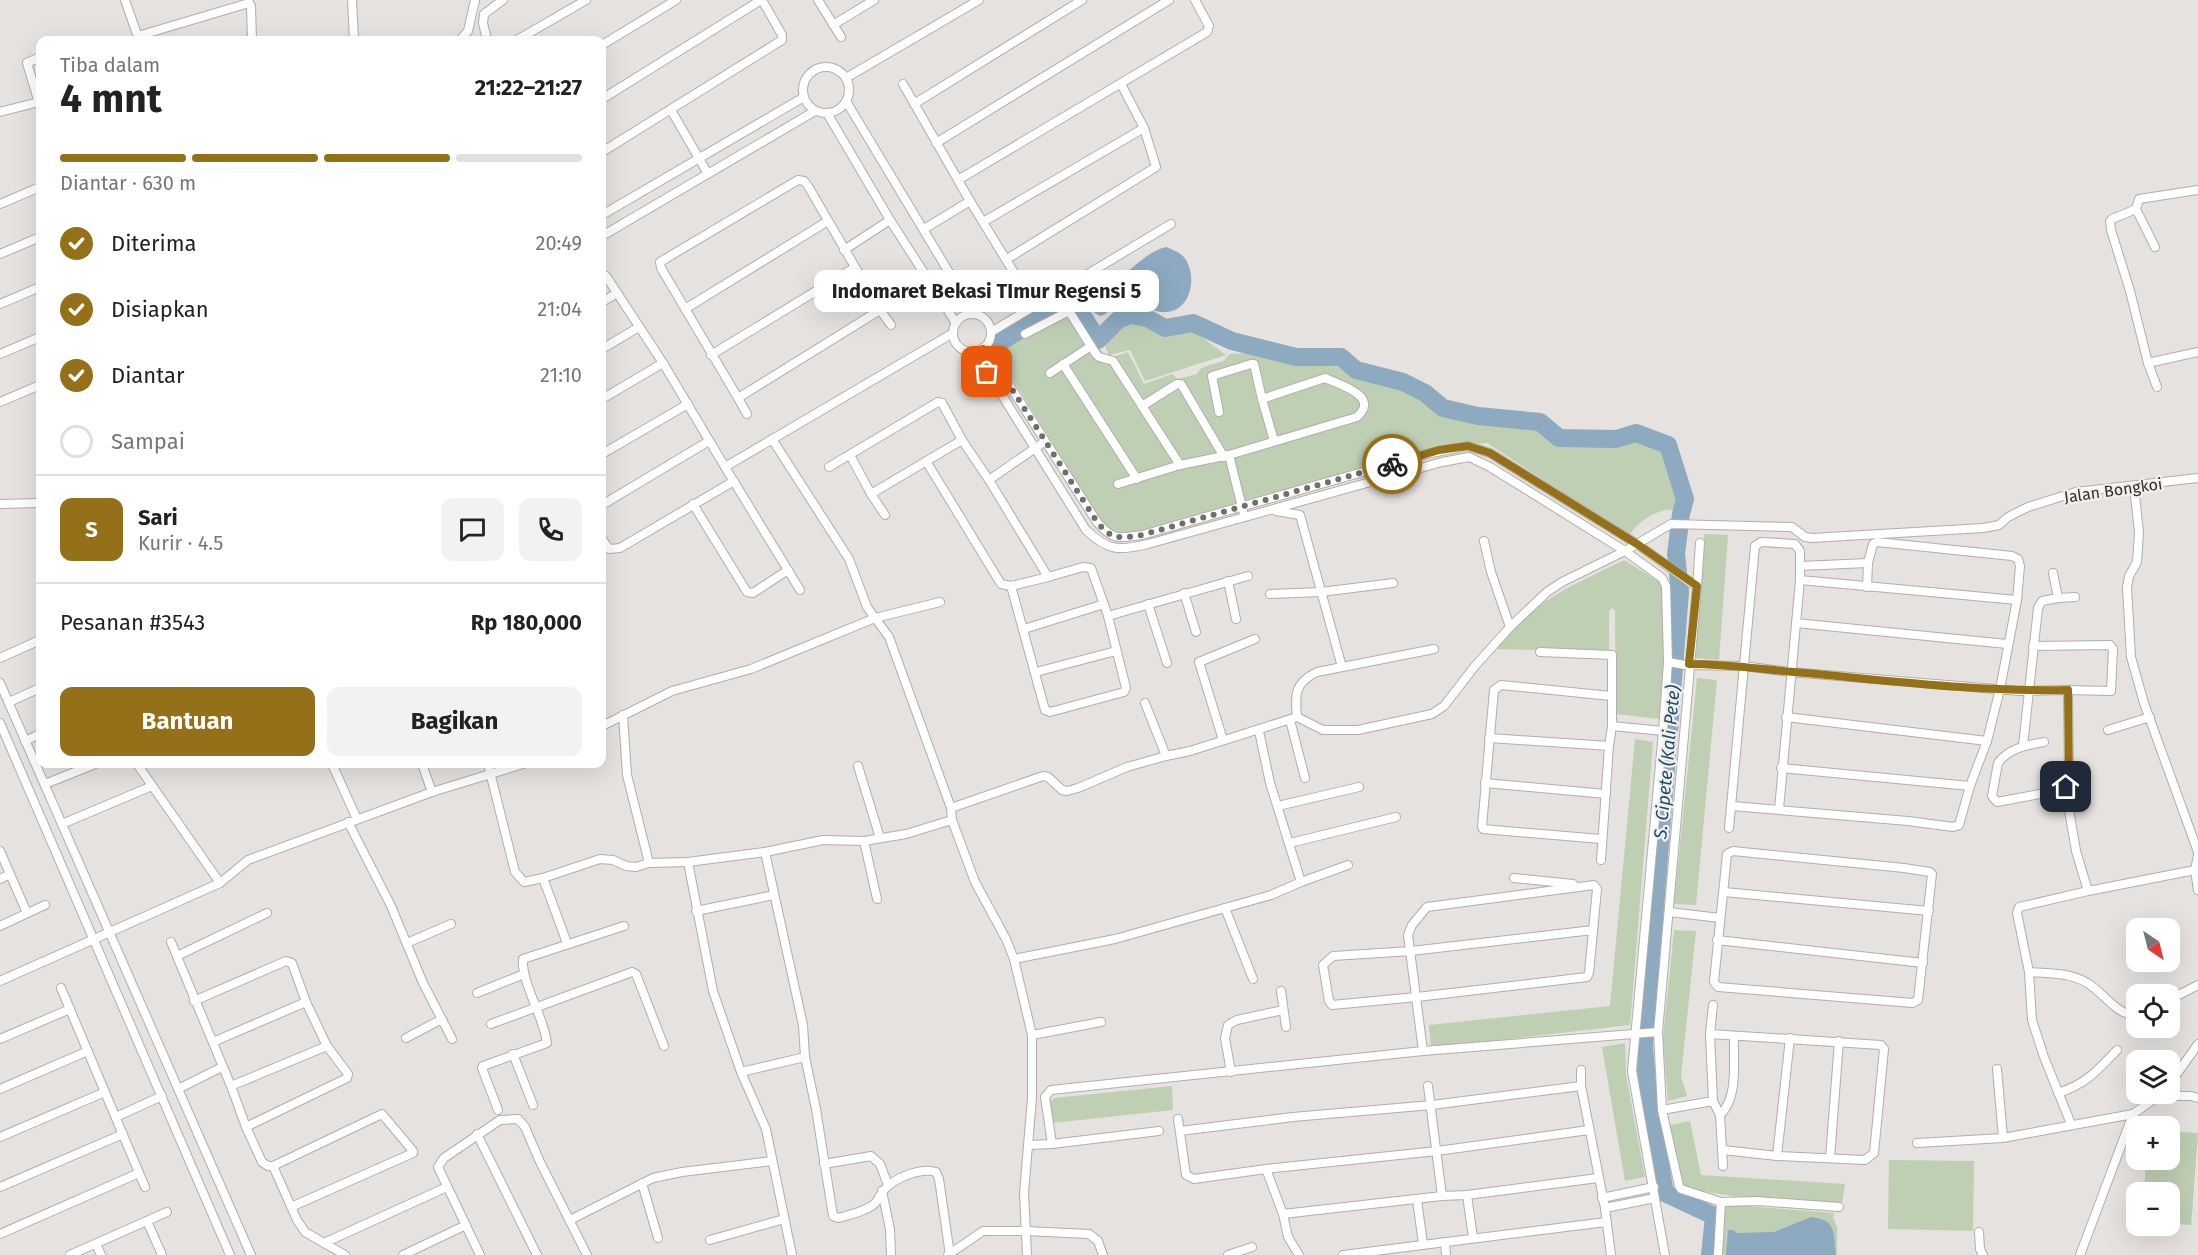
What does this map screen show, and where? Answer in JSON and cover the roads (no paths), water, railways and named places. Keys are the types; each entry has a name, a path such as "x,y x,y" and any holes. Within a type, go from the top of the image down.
{"street":[{"path":"125,0 137,36"},
{"path":"352,0 354,36"},
{"path":"464,36 468,31 475,0"},
{"path":"486,36 484,14 503,0"},
{"path":"524,36 586,0"},
{"path":"606,43 676,0"},
{"path":"606,97 762,0 783,35 782,40 606,150"},
{"path":"818,0 841,37"},
{"path":"833,25 874,0"},
{"path":"846,78 979,0"},
{"path":"914,104 1082,0"},
{"path":"936,143 1169,0"},
{"path":"958,180 1207,32 1209,26 1195,0"},
{"path":"144,36 249,3 252,36"},
{"path":"36,59 27,63 36,91"},
{"path":"832,68 846,78 849,90 846,101 838,110 827,113 815,111 804,97 806,80 814,71 832,68"},
{"path":"903,84 1016,276"},
{"path":"1006,259 1155,170 1157,165 1144,128 1121,84"},
{"path":"606,233 804,97"},
{"path":"846,101 974,314 988,322 992,332"},
{"path":"0,112 36,105"},
{"path":"671,110 704,167"},
{"path":"606,213 815,111"},
{"path":"827,113 890,220 956,323"},
{"path":"983,222 1144,128"},
{"path":"747,414 661,268 660,262 663,258 798,180 804,181 854,268 891,325"},
{"path":"0,204 36,189"},
{"path":"2155,247 2136,209 2139,199 2198,190"},
{"path":"924,229 970,201"},
{"path":"2136,209 2112,219 2110,230 2157,387"},
{"path":"685,309 828,220"},
{"path":"844,250 890,220"},
{"path":"974,314 964,315 956,323 953,333 960,348 964,351 975,352 985,347 992,332 1171,224"},
{"path":"0,254 36,239"},
{"path":"711,355 854,268"},
{"path":"606,276 663,363 800,590"},
{"path":"0,304 36,289"},
{"path":"606,299 616,293"},
{"path":"738,398 880,310"},
{"path":"1025,334 1069,310 1099,357 1113,361 1180,465"},
{"path":"606,348 639,327"},
{"path":"725,467 953,333"},
{"path":"0,354 36,339"},
{"path":"1050,373 1091,346"},
{"path":"985,347 1097,522 1107,534 1113,537 1142,535 1439,450 1468,446 1490,453 1637,544 1697,586"},
{"path":"975,352 1086,530 1105,546 1130,549 1442,462 1469,457 1490,466 1625,551 1664,582 1670,663 1632,1071 1665,1255"},
{"path":"2148,363 2198,352"},
{"path":"606,397 663,363"},
{"path":"1063,364 1137,479"},
{"path":"1219,412 1211,377 1254,364 1274,441"},
{"path":"1118,484 1180,465 1227,456 1357,417 1363,410 1364,403 1357,392 1324,378 1262,399"},
{"path":"1142,406 1171,386 1181,384 1227,456 1244,518"},
{"path":"0,402 36,387"},
{"path":"829,467 938,402 942,403 962,440 1048,577"},
{"path":"606,452 688,404"},
{"path":"772,439 849,558 867,607 889,637 951,808 952,820 975,882 1006,939 1014,959 1032,1035 1029,1145 1024,1193 1027,1255"},
{"path":"871,494 962,440"},
{"path":"606,503 709,441"},
{"path":"989,480 1044,442"},
{"path":"1439,450 1442,462"},
{"path":"850,455 871,494 885,514"},
{"path":"926,461 1001,584 1011,586 1088,566 1093,572 1108,616 1126,688 1124,692 1050,712 1044,707 1011,586"},
{"name":"Jalan Bongkoi","path":"1637,544 1671,524 1685,523 1792,527 1805,537 1823,538 1983,528 1999,525 2008,517 2028,507 2076,492 2198,478"},
{"path":"606,545 609,549 620,548 734,482"},
{"path":"2134,487 2139,532 2137,562 2129,576 2127,588 2131,657 2198,853 2195,870 2198,890"},
{"path":"0,504 36,503"},
{"path":"693,504 747,592 753,593 788,570"},
{"path":"1269,511 1300,515 1342,667"},
{"path":"1484,541 1491,572 1510,627"},
{"path":"1729,828 1755,546 1761,542 1795,544 1800,551 1800,580 1779,809"},
{"path":"1732,806 1953,827 1959,825 2003,689 2007,644 2017,600 2020,566 2018,559 2012,556 1877,542 1873,544 1868,563 1867,586"},
{"path":"1700,543 1687,665 1669,912 1656,1032 1662,1110 1679,1186 1694,1194 1720,1202 1757,1201 1839,1207"},
{"path":"951,808 1043,776 1048,777 1062,790 1078,788 1127,767 1190,751 1293,719 1323,730 1358,730 1432,714 1444,706 1475,666 1510,627 1547,592 1637,544"},
{"path":"1800,566 1868,563"},
{"path":"2053,573 2058,598"},
{"path":"1108,616 1248,576"},
{"path":"1800,580 2017,600"},
{"path":"1228,581 1236,619"},
{"path":"1270,594 1321,592 1393,583"},
{"path":"1184,593 1196,632"},
{"path":"2023,746 2025,691 2039,604 2042,601 2075,597"},
{"path":"606,724 672,691 751,669 875,618 940,602"},
{"path":"1023,630 1104,604"},
{"path":"1149,604 1167,663"},
{"path":"1796,623 2007,644"},
{"path":"1223,740 1198,662 1255,639"},
{"path":"0,658 36,642"},
{"path":"1670,663 1743,666 1790,672 2025,691 2111,691 2112,647 2110,645 2033,646"},
{"path":"1305,778 1293,719 1301,683 1317,672 1434,649"},
{"path":"1036,672 1116,651"},
{"path":"1540,652 1612,655 1612,726 1601,860"},
{"path":"0,683 36,765"},
{"path":"1602,839 1483,829 1485,783 1494,690 1501,685 1611,696"},
{"path":"9,702 36,690"},
{"path":"2044,742 2023,746 2006,754 1998,763 1992,796 1997,802 2061,790 2066,787 2069,782 2068,690"},
{"path":"1145,703 1166,756"},
{"path":"623,714 627,775 649,863"},
{"path":"1786,717 1987,741"},
{"path":"2108,730 2150,717"},
{"path":"0,723 4,741 94,940 230,1255"},
{"path":"1612,726 1663,731"},
{"path":"1259,731 1270,783 1301,882"},
{"path":"25,741 36,736"},
{"path":"1489,738 1609,746"},
{"path":"858,766 880,838"},
{"path":"38,768 251,1255"},
{"path":"45,784 86,768"},
{"path":"140,768 220,883"},
{"path":"334,768 357,819"},
{"path":"423,768 432,792"},
{"path":"489,768 514,872 524,882 600,859 613,860 626,866 636,867 649,863 687,862 765,852 823,840 864,841 906,834 952,820"},
{"path":"0,981 220,883 248,860 432,792 510,768"},
{"path":"1781,768 1970,786"},
{"path":"1485,783 1606,794"},
{"path":"62,824 153,786"},
{"path":"1278,806 1359,787"},
{"path":"2069,810 2076,851 2088,891"},
{"path":"1290,843 1396,817"},
{"path":"348,822 391,906 423,983 452,1039"},
{"path":"864,841 877,900"},
{"path":"0,851 27,913"},
{"path":"1733,851 1928,870 1932,874 1918,1000 1913,1003 1718,987 1714,982 1724,892 1727,854 1733,851"},
{"path":"765,852 802,1024 805,1057 835,1218 870,1207 876,1203 885,1188 916,1173 929,1170 936,1172 945,1211 949,1255"},
{"path":"687,862 713,991 741,1072 766,1129 792,1255"},
{"path":"1014,959 1115,939 1271,895 1348,865"},
{"path":"2071,1124 2032,1020 2029,972 2017,913 2019,907 2195,870"},
{"path":"0,879 10,874"},
{"path":"543,878 567,943"},
{"path":"1514,878 1594,885 1597,889 1589,973 1587,977 1332,1005 1329,1001 1323,965 1333,956 1411,951 1593,930"},
{"path":"1423,1051 1408,935 1412,925 1427,907 1587,885"},
{"path":"1724,892 1929,911"},
{"path":"696,911 774,895"},
{"path":"0,926 45,905"},
{"path":"1225,908 1253,979"},
{"path":"1669,912 1720,918"},
{"path":"177,956 267,913"},
{"path":"407,943 451,924"},
{"path":"498,1110 482,1068 513,1054 547,1043 537,1007 524,974 524,959 624,926"},
{"path":"1717,940 1923,963"},
{"path":"171,942 262,1162 273,1166 382,1114 413,1151 412,1154 291,1207"},
{"path":"194,1001 286,960 292,963 306,1002 327,1046 348,1074 347,1078 246,1127"},
{"path":"2029,972 2072,975 2092,985 2126,1013"},
{"path":"491,1024 634,973 664,1046"},
{"path":"477,993 524,974"},
{"path":"2180,994 2198,985"},
{"path":"61,988 145,1187"},
{"path":"1281,991 1286,1028"},
{"path":"213,1042 306,1002"},
{"path":"1713,1005 1710,1034 1713,1101 1720,1115 1723,1166"},
{"path":"0,1039 70,1009"},
{"path":"1231,1072 1225,1038 1228,1025 1237,1020 1283,1010"},
{"path":"406,1038 442,1019"},
{"path":"1032,1035 1101,1022"},
{"path":"1052,1144 1045,1097 1051,1090 1423,1051 1656,1032"},
{"path":"1710,1034 1839,1041 1881,1045 1884,1049 1874,1153 1864,1160 1777,1156 1723,1150"},
{"path":"1720,1115 1727,1108 1732,1093 1734,1037"},
{"path":"1777,1156 1790,1038"},
{"path":"1830,1158 1839,1041"},
{"path":"2180,1069 2198,1044"},
{"path":"231,1086 327,1046"},
{"path":"2058,1093 2088,1080 2116,1050"},
{"path":"0,1089 88,1051"},
{"path":"513,1054 533,1105"},
{"path":"741,1072 805,1057"},
{"path":"178,1089 222,1067"},
{"path":"1997,1069 2003,1138"},
{"path":"1581,1070 1581,1086 1605,1208 1611,1255"},
{"path":"1428,1086 1442,1196"},
{"path":"1180,1131 1293,1117 1432,1105 1581,1086"},
{"path":"0,1137 105,1092"},
{"path":"116,1117 162,1096"},
{"path":"2180,1096 2198,1098"},
{"path":"1662,1110 1713,1101"},
{"path":"1917,1143 2003,1138 2133,1114 2147,1104"},
{"path":"2080,1255 2133,1114"},
{"path":"480,1255 438,1167 477,1134 500,1120 518,1119 587,1255"},
{"path":"1178,1119 1186,1175 1194,1179 1437,1151 1589,1130"},
{"path":"1029,1145 1159,1131"},
{"path":"0,1187 123,1134"},
{"path":"477,1134 537,1255"},
{"path":"824,1164 871,1156 880,1164 890,1229 891,1255"},
{"path":"570,1220 653,1178 682,1172 772,1161"},
{"path":"273,1166 305,1232 345,1255"},
{"path":"1266,1169 1283,1214 1288,1237 1299,1255"},
{"path":"0,1234 139,1173"},
{"path":"1283,1214 1467,1195 1598,1178"},
{"path":"642,1183 658,1238"},
{"path":"324,1243 447,1187"},
{"path":"1602,1198 1654,1187"},
{"path":"1467,1195 1473,1238"},
{"path":"1605,1208 1655,1198"},
{"path":"1417,1200 1423,1244"},
{"path":"1718,1255 1720,1202"},
{"path":"70,1255 167,1212"},
{"path":"710,1240 784,1219"},
{"path":"147,1221 162,1255"},
{"path":"1343,1255 1606,1222"},
{"path":"403,1255 466,1225"},
{"path":"949,1255 982,1231 1089,1234 1098,1241 1103,1255"},
{"path":"1979,1232 1980,1249 1983,1255"},
{"path":"1445,1242 1446,1255"},
{"path":"96,1244 101,1255"},
{"path":"1228,1255 1252,1247"}],"water":[{"path":"1166,247 1184,258 1191,274 1188,296 1179,308 1160,312 1123,300 1111,306 1107,313 1101,316 1092,310 1088,297 1093,289 1118,278 1147,256"},
{"path":"1811,1217 1826,1221 1830,1225 1834,1235 1836,1255 1726,1255 1728,1230 1734,1230 1736,1233 1774,1232"}],"waterway":[{"name":"S. Cipete (Kali Pete)","path":"1000,342 1072,299 1098,340 1118,320 1130,315 1147,318 1165,328 1193,323 1232,341 1296,357 1341,357 1356,370 1403,382 1425,393 1443,408 1478,416 1540,422 1559,438 1616,439 1636,433 1668,445 1685,499 1676,554 1680,592 1644,1046 1648,1093 1665,1193 1714,1216 1710,1255"}],"place":[{"name":"Indomaret Bekasi TImur Regensi 5","path":"987,372"}]}
